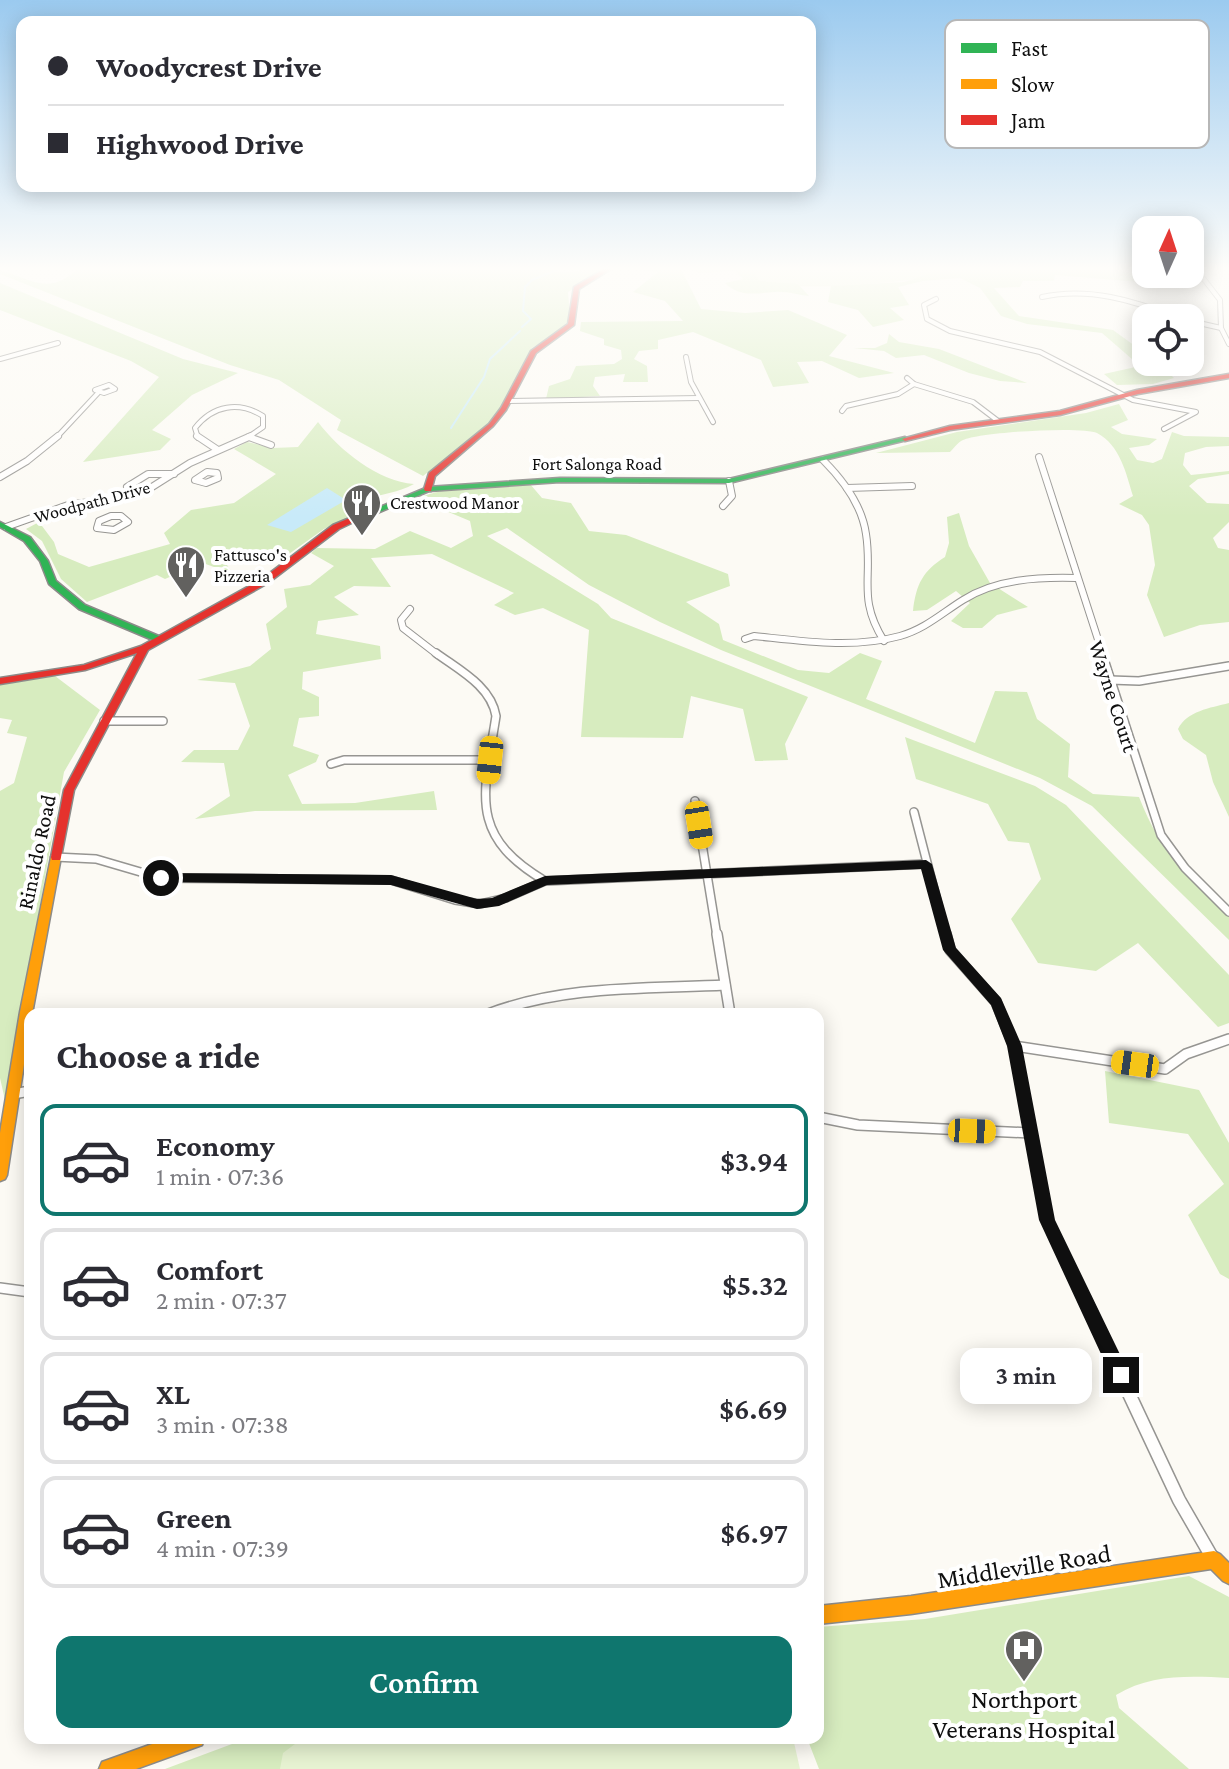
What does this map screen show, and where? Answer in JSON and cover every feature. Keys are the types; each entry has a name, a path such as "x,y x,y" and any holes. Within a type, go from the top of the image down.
{"street":[{"path":"0,359 27,352"},
{"path":"428,489 432,475 491,425 509,401 534,352"},
{"path":"1033,352 1054,357 1124,396 1146,404 1196,412"},
{"path":"686,357 686,365 699,398 713,422"},
{"name":"Fort Salonga Road","path":"0,681 85,667 144,648 265,581 336,527 428,489 560,480 729,481 950,428 1060,413 1124,396 1229,376"},
{"path":"907,378 914,384 973,402 998,421"},
{"path":"842,411 846,406 898,394 914,384"},
{"path":"0,477 51,443 98,393"},
{"path":"509,401 699,398"},
{"path":"218,450 195,435 197,424 211,411 236,407 260,414 264,419 263,427 249,437"},
{"path":"1164,429 1206,408"},
{"path":"249,437 271,445"},
{"name":"Woodpath Drive","path":"3,526 68,505 106,500 152,487 190,463 249,437"},
{"name":"Wayne Court","path":"1039,457 1161,835 1185,868 1229,912"},
{"path":"823,460 847,488 866,536 867,614 884,641"},
{"path":"190,463 211,472"},
{"path":"131,494 127,487 135,479 155,473 174,474"},
{"path":"723,506 732,496 729,481"},
{"path":"847,488 912,486"},
{"path":"106,500 111,516"},
{"path":"111,516 125,517 128,522 114,530 97,528 99,521 111,516"},
{"path":"3,526 27,539 44,561 52,582 82,607 158,639"},
{"path":"745,639 754,636 851,643 884,641 939,621 964,599 977,593 1030,580 1076,578"},
{"path":"410,609 401,620 403,628 474,682 494,704 496,716 485,804 487,820 495,842 522,870 545,881"},
{"name":"Rinaldo Road","path":"28,1008 55,857 74,776 144,648"},
{"path":"1110,680 1139,681 1229,666"},
{"path":"104,721 163,721"},
{"path":"331,764 344,760 490,760"},
{"path":"695,801 729,1008"},
{"path":"914,812 950,950 996,1002 1014,1046 1047,1220 1179,1500 1214,1560 1229,1575"},
{"path":"55,857 96,859 161,878 391,880 477,904 494,902 545,881 926,864"},
{"path":"501,1008 552,994 725,985"},
{"name":"Rinaldo Road","path":"0,1175 24,1032"},
{"path":"1014,1046 1165,1069 1186,1054 1229,1039"},
{"path":"13,1094 24,1092"},
{"path":"824,1118 858,1125 1030,1133"},
{"path":"0,1288 24,1291"},
{"name":"Middleville Road","path":"824,1614 911,1605 1214,1560"},
{"path":"109,1769 178,1744"}],"green space":[{"path":"107,352 165,352 238,373 192,395 152,430 171,439 160,450 83,462 159,377"},
{"path":"196,352 530,352 490,424 423,476 337,430 341,420 279,380"},
{"path":"621,352 639,352 634,359 647,366 648,382 623,382 625,374 595,377 593,386 600,396 546,399 549,386 570,379 576,366 614,364 622,359"},
{"path":"740,352 833,352 829,356 894,373 859,378 822,361 797,362 809,383 773,387 761,360"},
{"path":"885,352 946,352 1027,383 1000,381 969,373 924,355 896,358"},
{"path":"1132,368 1132,376 1174,378 1153,384 1117,385 1104,374"},
{"path":"1119,404 1128,420 1111,427 1122,434 1157,439 1149,445 1129,448 1137,460 1153,463 1162,459 1172,432 1184,436 1229,437 1229,446 1206,447 1185,453 1183,465 1191,475 1229,471 1229,474 1198,479 1189,486 1207,503 1229,504 1229,522 1213,538 1218,548 1229,550 1229,622 1200,625 1164,637 1147,595 1155,565 1149,525 1142,515 1119,504 1133,496 1128,478 1117,452 1097,433 1073,430 1009,432 963,440 950,452 876,453 957,432 1086,413"},
{"path":"318,422 337,444 361,463 387,477 414,484 366,500 372,506 324,529 279,561 240,549 223,559 233,574 203,563 165,579 157,575 87,602 61,579 42,541 26,529 39,522 54,542 58,554 89,567 170,544 164,533 191,510 234,503 276,474 234,449 247,442 273,448 298,447"},
{"path":"530,484 542,498 571,503 589,531 626,535 728,574 730,586 686,602 719,624 723,640 798,670 829,673 860,653 882,661 866,699 975,743 995,691 1027,692 1037,719 1070,744 1068,777 1093,794 1139,797 1166,850 1229,917 1229,940 1092,806 1040,778 721,650 660,622 589,585 507,528 487,536 598,604 611,618 808,697 785,744 788,760 755,761 743,709 691,696 683,738 581,737 589,630 543,608 515,615 494,605 514,593 432,554 371,558 391,587 354,586 334,597 359,615 318,621 316,634 380,646 381,659 303,672 302,689 319,697 319,716 299,718 293,746 319,755 316,762 288,775 302,804 355,803 434,791 437,810 255,811 195,819 230,796 224,763 181,762 194,750 238,750 250,726 235,683 197,680 250,666 271,649 266,624 287,607 284,589 310,585 334,566 311,553 317,548 375,549 410,531 451,548 473,536 470,521 415,498 452,488"},
{"path":"959,513 969,546 990,583 1028,607 997,615 982,628 963,628 951,621 970,603 956,591 927,610 913,611 922,579 945,557 949,543 947,517"},
{"path":"55,676 100,710 64,772 5,1100 0,1078 0,791 14,783 27,737 7,733 12,720 0,718 0,685"},
{"path":"1229,703 1229,817 1213,782 1206,755 1183,739 1178,729 1193,714"},
{"path":"905,737 1035,786 1066,805 1229,975 1229,1023 1218,1027 1138,943 1096,971 1038,963 1011,919 1041,879 1029,843 1008,841 988,804 916,779"},
{"path":"1105,1071 1199,1090 1229,1143 1229,1279 1220,1274 1188,1215 1224,1184 1188,1134 1109,1123"},
{"name":"Northport Veterans Hospital","path":"1189,1576 1229,1597 1229,1678 1156,1680 1116,1695 1119,1708 1189,1769 819,1769 809,1744 824,1744 824,1627 925,1619"},
{"path":"232,1744 295,1744 283,1753 280,1769 165,1769"},
{"path":"262,1744 794,1744 800,1769 193,1769"}],"water":[{"path":"327,488 346,500 291,532 267,525"}],"waterway":[{"path":"451,428 484,377 490,359 498,352"}],"traffic: fast":[{"path":"360,517 428,489 560,480 729,481 905,439"},
{"path":"0,524 27,539 44,561 52,582 82,607 158,639"}],"traffic: slow":[{"path":"27,1008 56,857"},
{"path":"0,1175 24,1025"},
{"path":"824,1614 911,1605 1214,1560 1229,1575"},
{"path":"109,1769 178,1744"}],"traffic: jam":[{"path":"428,489 432,475 491,425 504,409 534,352"},
{"path":"905,439 950,428 1060,413 1137,392 1229,376"},
{"path":"0,681 85,667 144,648 265,581 336,527 360,517"},
{"path":"56,857 69,790 144,648"}],"place":[{"name":"Crestwood Manor","path":"362,537"},
{"name":"Fattusco's Pizzeria","path":"186,599"},
{"name":"Northport Veterans Hospital","path":"1024,1683"}],"route":[{"path":"161,878 391,880 410,883 456,901 477,904 509,897 545,881 926,864 950,950 983,985 1006,1021 1014,1046 1047,1220 1121,1375"}]}
